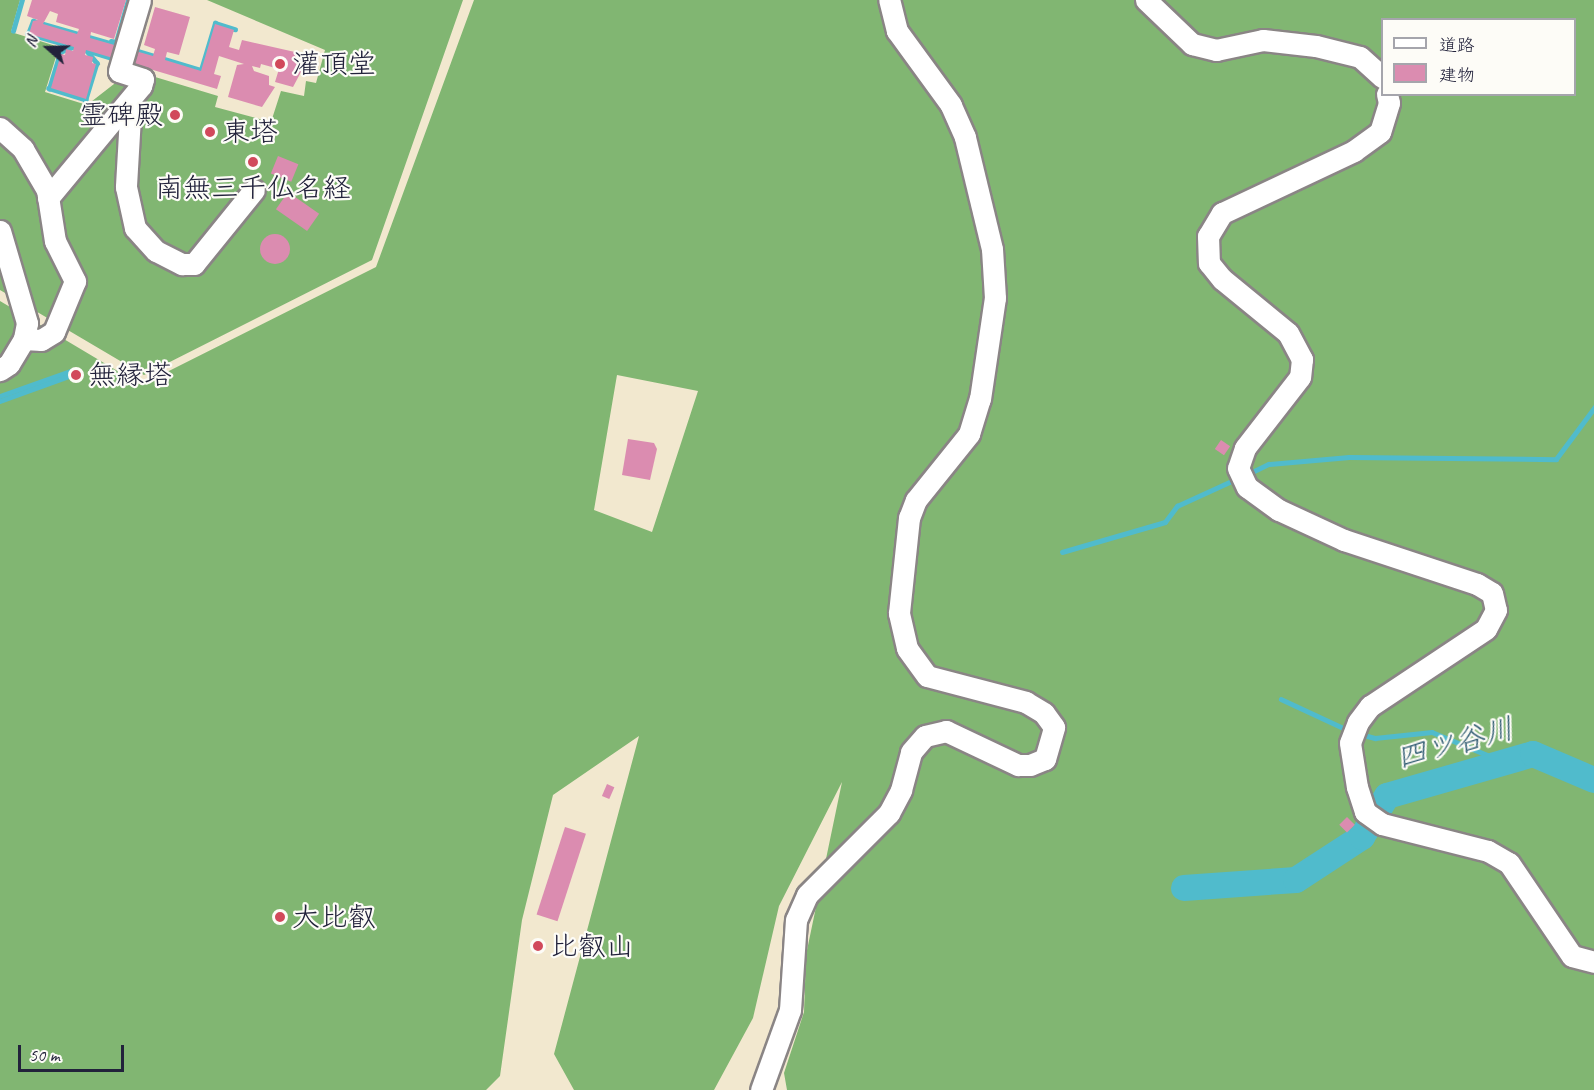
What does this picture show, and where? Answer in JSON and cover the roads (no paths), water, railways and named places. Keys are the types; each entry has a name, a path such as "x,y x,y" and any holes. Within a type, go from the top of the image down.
{"street":[{"path":"48,198 131,99 143,79 119,70 140,0"},
{"path":"761,1090 790,1010 796,920 807,895 889,813 901,790 911,752 926,736 946,731 1018,765 1030,765 1045,759 1054,726 1044,713 1026,702 927,676 908,648 899,613 909,518 916,500 969,434 980,399 995,298 992,249 965,137 951,105 897,31 889,0"},
{"path":"1146,0 1192,44 1216,50 1263,40 1317,46 1360,57 1381,75"},
{"path":"1387,96 1389,103 1380,132 1354,151 1222,213 1208,236 1209,263 1222,279 1288,333 1302,358 1300,377 1245,448 1242,476 1279,510 1344,540 1478,584 1492,593 1496,610 1486,629 1370,706 1354,732 1357,787 1374,818 1488,850 1509,863 1572,956 1594,962"},
{"path":"131,99 126,186 135,228 156,251 182,264 194,264 254,190"},
{"path":"0,128 23,149 48,198 55,241 75,281 54,332 41,340 24,339"},
{"path":"0,231 4,253 24,306 27,323 24,339 9,364 0,370"}],"waterway":[{"path":"13,31 22,0"},
{"path":"111,41 116,42 128,0"},
{"path":"117,60 87,51 97,63 86,100 49,89 60,52 73,47 28,34 33,21 120,46"},
{"path":"131,49 201,70 215,23 235,29"},
{"path":"0,396 73,370"},
{"path":"0,401 74,374"},
{"path":"1246,475 1269,464 1349,457 1556,459 1594,408"},
{"path":"1062,552 1165,522 1177,506 1236,479"},
{"path":"1281,699 1350,731"},
{"path":"1360,734 1375,738 1432,732 1504,762"},
{"name":"四ツ谷川","path":"1184,888 1296,880 1362,837 1387,796 1533,754 1594,780"}],"place":[{"name":"灌頂堂","path":"280,64"},
{"name":"霊碑殿","path":"175,115"},
{"name":"東塔","path":"210,132"},
{"name":"南無三千仏名経","path":"253,162"},
{"name":"無縁塔","path":"76,375"},
{"name":"大比叡","path":"280,917"},
{"name":"比叡山","path":"538,946"}]}
